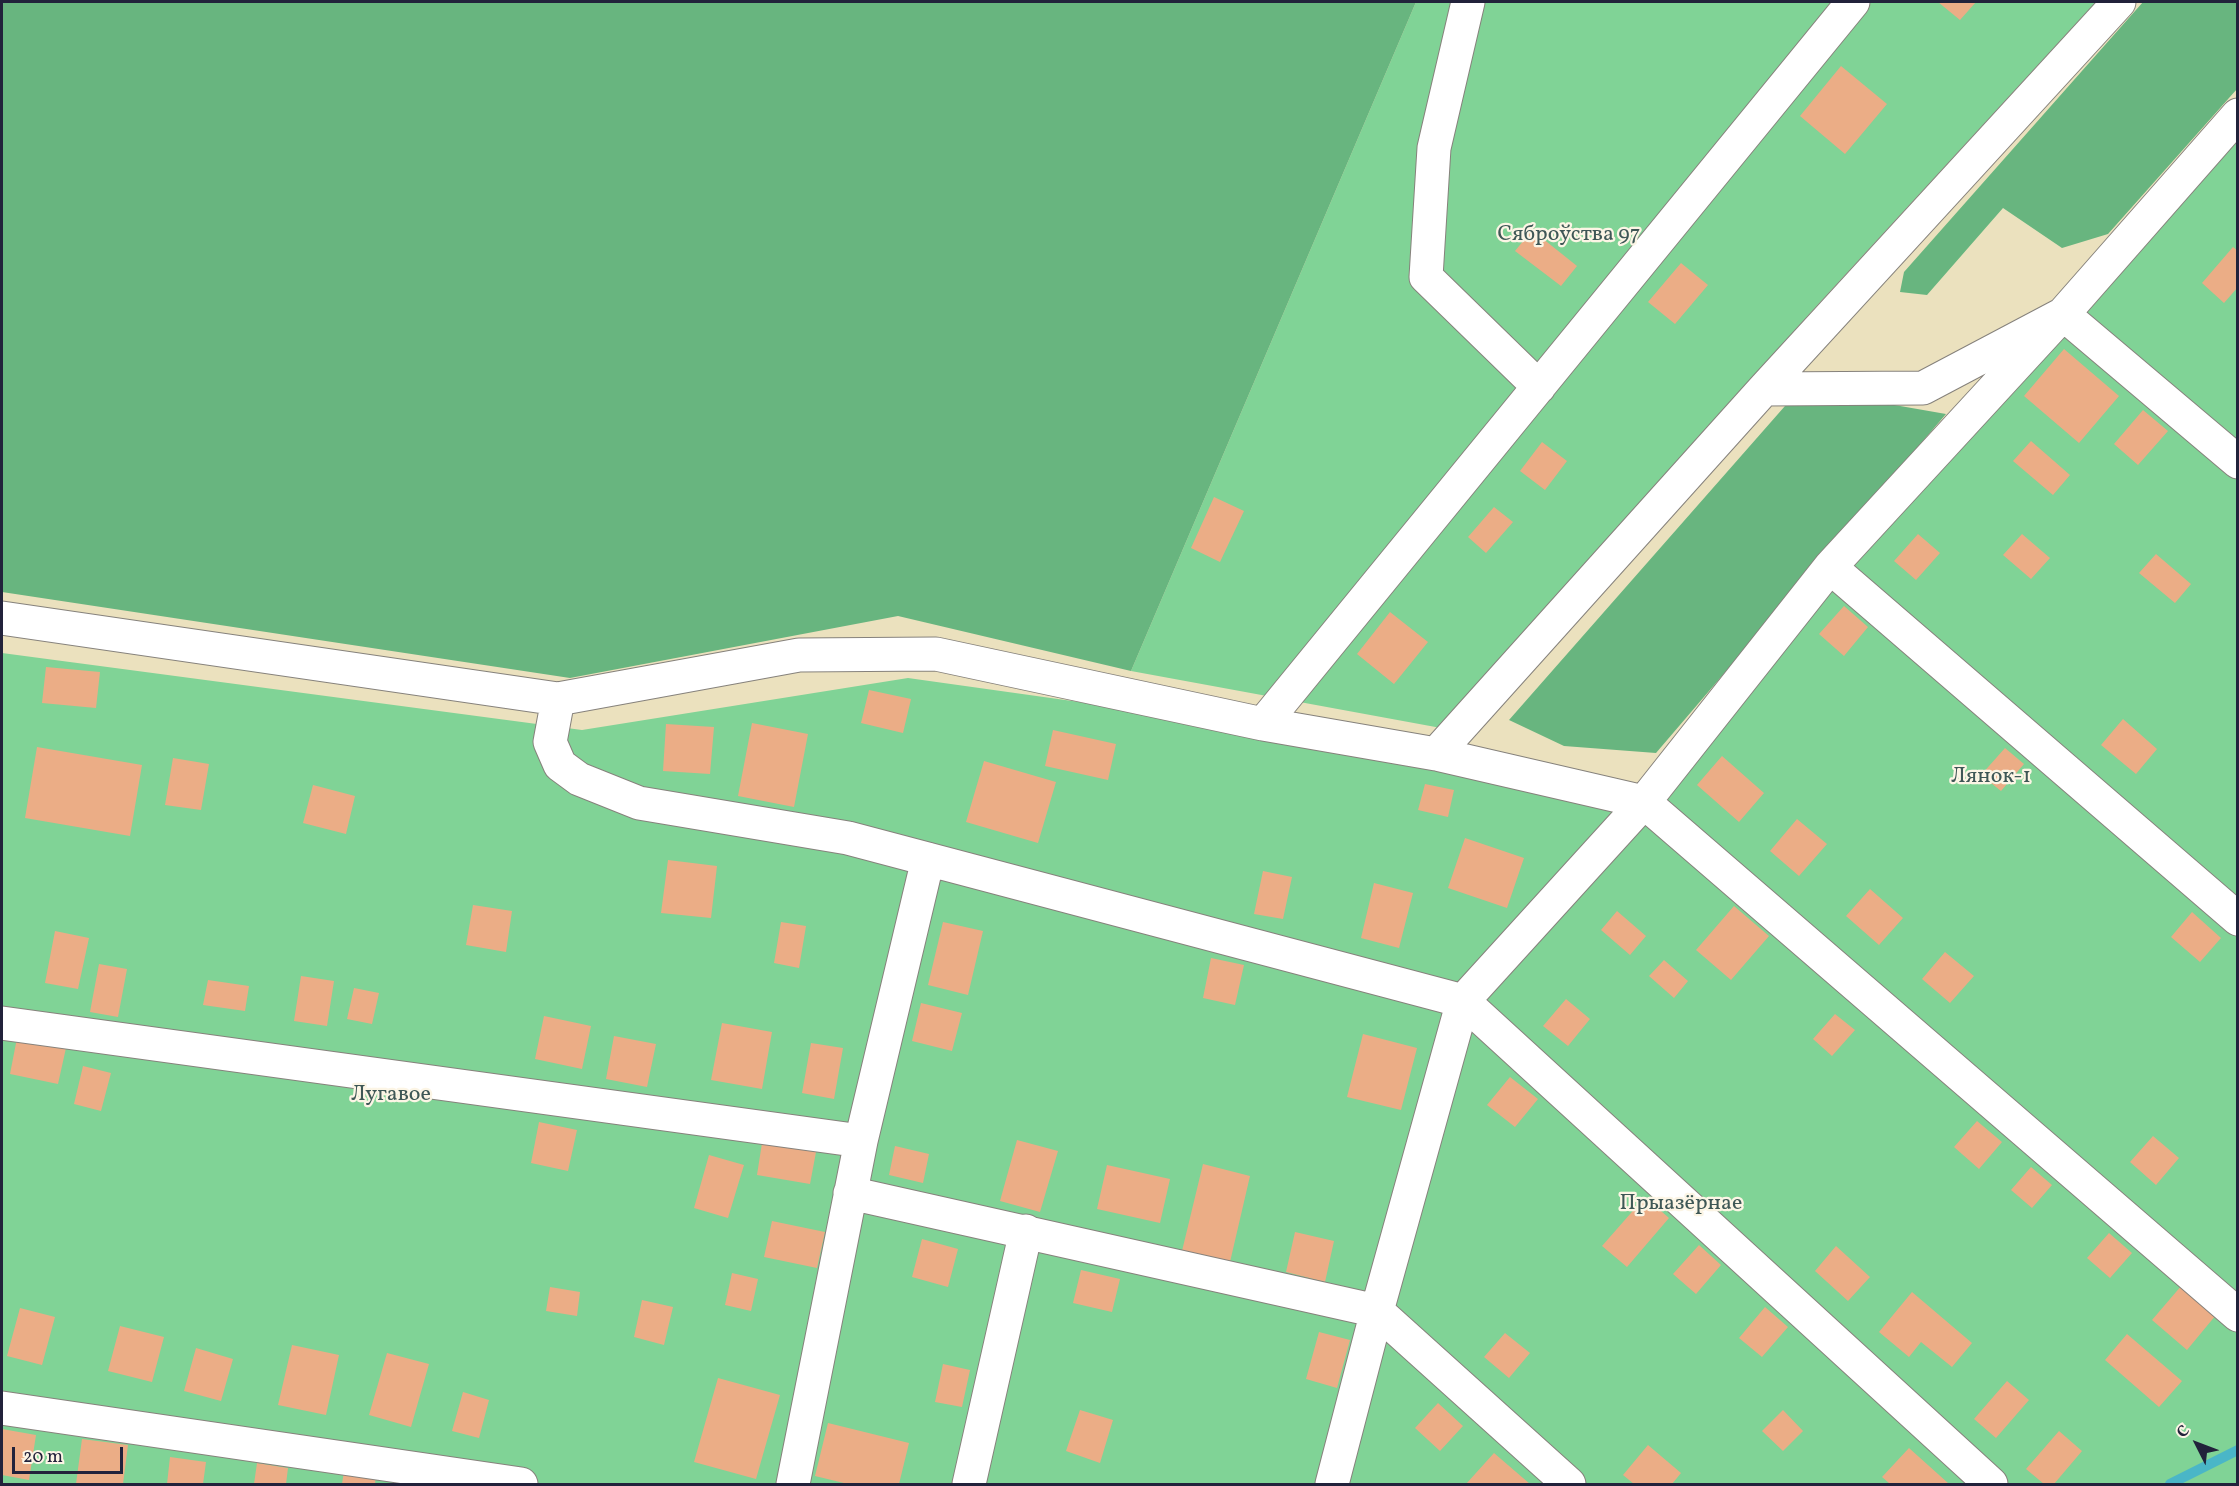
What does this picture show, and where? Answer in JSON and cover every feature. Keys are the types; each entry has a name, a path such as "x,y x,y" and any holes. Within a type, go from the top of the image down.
{"street":[{"path":"1468,2 1434,148 1426,277 1539,387"},
{"path":"1263,724 1853,2"},
{"path":"1436,754 1764,389 2119,2"},
{"path":"1332,1485 1377,1311 1463,1001 1644,802 1830,567 2063,314 2238,115"},
{"path":"1764,389 1923,388 2063,314"},
{"path":"2063,314 2238,462"},
{"path":"1830,567 2238,919"},
{"path":"2,618 558,699 799,655 936,654 1263,724 1436,754 1644,802 2238,1315"},
{"path":"558,699 549,742 560,765 579,779 639,804 848,838 1463,1001 1991,1485"},
{"path":"793,1485 861,1140 928,859"},
{"path":"2,1023 861,1140"},
{"path":"850,1193 1377,1311 1569,1485"},
{"path":"969,1485 1026,1232"},
{"path":"2,1408 521,1485"}],"green space":[{"path":"2,2 1416,2 1131,671 898,616 570,678 2,592"},
{"name":"Сяброўства 97","path":"1416,2 2096,2 1812,311 1441,728 1131,671"},
{"path":"2143,2 2237,2 2237,89 2108,234 2062,248 2003,208 1927,295 1900,292 1904,272"},
{"path":"2237,131 2237,1484 2,1484 2,653 582,730 908,678 1115,707 1649,809 1829,586"},
{"path":"1883,403 1946,414 1656,753 1564,746 1509,720 1785,406"}],"building":[{"path":"1938,2 1976,2 1960,20"},
{"path":"1841,66 1887,104 1845,154 1800,116"},
{"path":"1532,230 1577,266 1561,286 1515,251"},
{"path":"2233,247 2238,251 2238,287 2224,303 2202,283"},
{"path":"1681,263 1708,285 1675,324 1648,302"},
{"path":"2064,349 2119,396 2079,443 2024,396"},
{"path":"2143,410 2168,431 2138,465 2114,444"},
{"path":"2031,441 2070,475 2053,495 2013,461"},
{"path":"1542,442 1567,461 1545,490 1520,471"},
{"path":"1214,497 1244,511 1220,562 1191,548"},
{"path":"1494,507 1513,522 1486,553 1468,537"},
{"path":"1918,534 1940,553 1916,580 1894,561"},
{"path":"2022,534 2050,558 2031,579 2003,555"},
{"path":"2156,554 2191,584 2175,603 2139,573"},
{"path":"1844,606 1868,627 1844,656 1819,634"},
{"path":"1390,612 1428,642 1394,684 1357,654"},
{"path":"46,667 100,672 96,708 42,703"},
{"path":"869,690 911,699 903,733 861,723"},
{"path":"2123,719 2157,749 2136,774 2101,745"},
{"path":"752,723 808,734 794,807 738,796"},
{"path":"666,724 714,727 710,774 663,771"},
{"path":"1053,730 1116,744 1108,780 1045,766"},
{"path":"37,747 142,765 130,836 25,818"},
{"path":"2005,748 2024,764 2001,791 1981,775"},
{"path":"1722,756 1764,793 1739,822 1697,785"},
{"path":"173,758 209,764 201,810 165,805"},
{"path":"984,761 1056,782 1038,843 966,822"},
{"path":"1425,784 1454,790 1448,817 1418,810"},
{"path":"313,785 355,796 346,834 303,823"},
{"path":"1797,819 1827,844 1799,876 1770,851"},
{"path":"1465,838 1524,858 1507,908 1448,888"},
{"path":"668,860 717,866 711,918 661,913"},
{"path":"1263,871 1292,877 1283,919 1254,914"},
{"path":"1374,883 1413,893 1399,948 1361,938"},
{"path":"1870,889 1903,918 1879,945 1846,916"},
{"path":"473,905 512,911 506,952 466,945"},
{"path":"1734,906 1769,936 1731,980 1696,950"},
{"path":"1617,911 1646,936 1630,955 1601,930"},
{"path":"2192,912 2221,938 2200,962 2171,937"},
{"path":"781,922 806,926 799,968 774,963"},
{"path":"943,922 983,931 968,995 928,985"},
{"path":"55,931 89,938 78,989 45,983"},
{"path":"1945,952 1974,976 1950,1003 1922,979"},
{"path":"1211,958 1244,965 1235,1005 1203,998"},
{"path":"1664,960 1688,981 1674,998 1649,976"},
{"path":"99,964 127,969 118,1017 90,1012"},
{"path":"301,976 334,981 327,1026 294,1021"},
{"path":"208,980 249,986 245,1011 203,1005"},
{"path":"354,988 379,993 372,1024 347,1019"},
{"path":"1566,999 1590,1019 1568,1046 1543,1026"},
{"path":"921,1003 962,1013 952,1051 912,1041"},
{"path":"1835,1014 1855,1030 1832,1056 1813,1039"},
{"path":"544,1016 591,1026 582,1069 535,1059"},
{"path":"722,1023 772,1032 762,1089 711,1080"},
{"path":"1363,1034 1417,1048 1401,1110 1347,1097"},
{"path":"614,1036 656,1044 647,1087 606,1079"},
{"path":"17,1038 66,1048 58,1084 10,1074"},
{"path":"811,1043 843,1048 834,1099 802,1093"},
{"path":"83,1066 111,1073 101,1111 74,1104"},
{"path":"1510,1077 1538,1099 1515,1127 1487,1105"},
{"path":"1977,1121 2002,1142 1979,1169 1954,1147"},
{"path":"539,1122 577,1130 568,1171 531,1163"},
{"path":"2153,1136 2179,1158 2156,1185 2130,1162"},
{"path":"1017,1140 1058,1151 1040,1212 1000,1201"},
{"path":"762,1143 816,1152 810,1184 757,1175"},
{"path":"895,1146 929,1154 923,1183 889,1175"},
{"path":"709,1155 744,1165 728,1218 694,1208"},
{"path":"1203,1164 1250,1176 1230,1262 1182,1251"},
{"path":"1107,1165 1170,1179 1160,1223 1097,1209"},
{"path":"2031,1167 2052,1185 2032,1208 2011,1190"},
{"path":"1645,1197 1669,1218 1627,1267 1602,1246"},
{"path":"772,1221 825,1232 817,1268 764,1257"},
{"path":"1295,1232 1334,1241 1325,1282 1286,1272"},
{"path":"2109,1233 2132,1253 2110,1278 2087,1258"},
{"path":"922,1239 958,1249 948,1287 912,1277"},
{"path":"1699,1245 1721,1265 1696,1294 1673,1274"},
{"path":"1836,1246 1870,1277 1848,1301 1815,1271"},
{"path":"1081,1270 1120,1279 1112,1312 1073,1303"},
{"path":"732,1273 758,1279 751,1311 725,1305"},
{"path":"2182,1285 2216,1315 2187,1350 2152,1320"},
{"path":"550,1287 580,1292 577,1316 546,1311"},
{"path":"1912,1292 1972,1343 1952,1367 1921,1342 1909,1357 1879,1332"},
{"path":"642,1300 673,1307 664,1345 634,1337"},
{"path":"1765,1307 1788,1327 1762,1357 1739,1338"},
{"path":"20,1308 55,1317 42,1365 7,1356"},
{"path":"120,1326 164,1337 152,1382 108,1371"},
{"path":"1319,1332 1350,1340 1337,1388 1306,1379"},
{"path":"1505,1333 1530,1353 1509,1378 1484,1357"},
{"path":"2127,1334 2182,1381 2159,1407 2105,1360"},
{"path":"292,1345 339,1355 326,1415 278,1405"},
{"path":"196,1348 233,1359 221,1401 184,1391"},
{"path":"387,1353 429,1364 411,1427 369,1415"},
{"path":"943,1364 970,1370 962,1407 935,1402"},
{"path":"718,1378 780,1395 756,1479 694,1462"},
{"path":"2007,1381 2029,1400 1996,1438 1974,1419"},
{"path":"463,1392 489,1400 479,1438 452,1431"},
{"path":"1438,1403 1463,1426 1440,1451 1415,1428"},
{"path":"1080,1410 1113,1420 1100,1463 1066,1451"},
{"path":"1783,1410 1803,1431 1783,1451 1762,1431"},
{"path":"828,1423 909,1443 899,1484 848,1484 815,1476"},
{"path":"2,1429 36,1435 29,1480 2,1475"},
{"path":"2059,1431 2082,1451 2054,1484 2044,1484 2026,1469"},
{"path":"82,1439 128,1445 123,1484 76,1484"},
{"path":"1648,1445 1681,1473 1672,1484 1634,1484 1623,1475"},
{"path":"1909,1448 1948,1483 1890,1484 1882,1477"},
{"path":"1494,1453 1530,1484 1466,1484"},
{"path":"170,1457 206,1462 203,1484 167,1484"},
{"path":"257,1463 288,1468 286,1484 254,1484"},
{"path":"344,1471 376,1476 375,1484 342,1484"}],"waterway":[{"path":"2170,1484 2238,1450"}],"park label":[{"name":"Лянок-1","path":"1991,778"},
{"name":"Лугавое","path":"391,1096"},
{"name":"Прыазёрнае","path":"1681,1205"}]}
